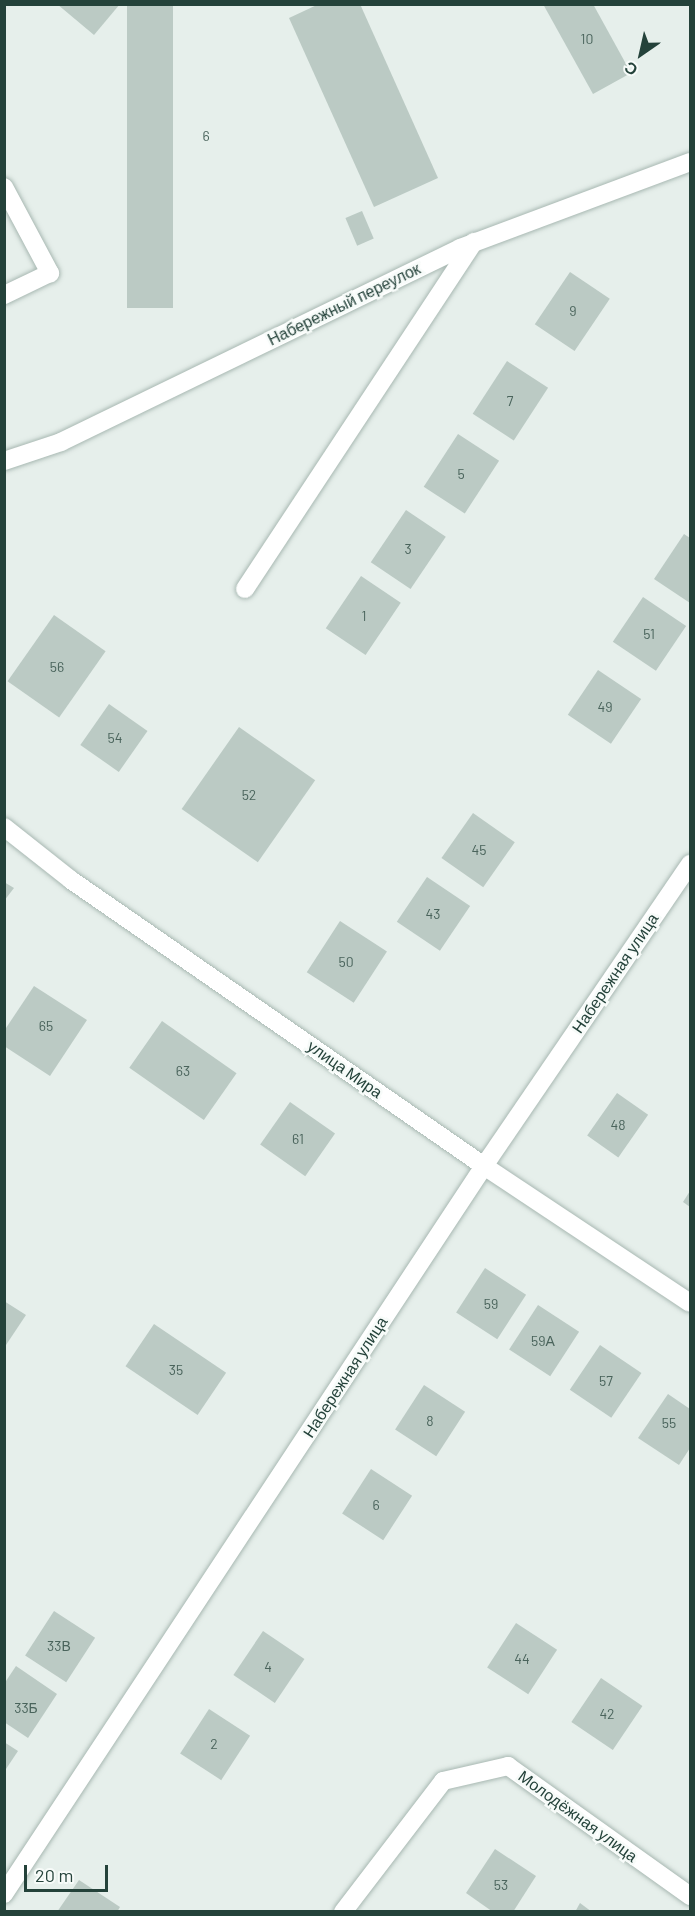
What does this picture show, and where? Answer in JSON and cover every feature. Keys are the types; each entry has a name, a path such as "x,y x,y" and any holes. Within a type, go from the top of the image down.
{"street":[{"name":"Набережный переулок","path":"6,459 61,442 474,242 690,162"},
{"path":"4,187 50,273 4,295"},
{"path":"245,589 474,242"},
{"name":"улица Мира","path":"4,827 72,880 484,1166 690,1303"},
{"name":"Набережная улица","path":"4,1894 484,1166 690,864"},
{"name":"Молодёжная улица","path":"343,1911 443,1781 508,1766 690,1896"}],"building":[{"path":"57,4 120,4 94,35"},
{"path":"127,4 173,4 173,308 127,308"},
{"path":"319,4 360,4 438,178 374,207 289,18"},
{"path":"543,4 593,4 631,73 593,94"},
{"path":"362,211 374,239 357,246 345,218"},
{"path":"570,272 610,299 575,351 535,324"},
{"path":"507,361 548,388 514,441 473,414"},
{"path":"458,434 499,461 465,514 424,487"},
{"path":"406,510 446,537 411,589 371,562"},
{"path":"684,534 690,538 690,603 654,579"},
{"path":"361,576 401,603 366,655 326,628"},
{"path":"643,597 686,626 656,671 613,642"},
{"path":"54,615 106,651 59,717 8,681"},
{"path":"598,670 641,699 611,744 568,715"},
{"path":"109,704 148,731 119,772 80,745"},
{"path":"239,727 315,780 258,862 182,809"},
{"path":"473,813 515,842 483,887 441,858"},
{"path":"427,877 470,906 440,951 397,922"},
{"path":"4,882 14,888 4,901"},
{"path":"340,921 387,951 354,1003 307,972"},
{"path":"34,986 87,1020 50,1076 4,1046 4,1031"},
{"path":"162,1021 237,1073 204,1120 129,1068"},
{"path":"617,1093 648,1115 618,1157 587,1136"},
{"path":"290,1102 335,1134 305,1176 260,1145"},
{"path":"690,1191 690,1207 683,1202"},
{"path":"485,1268 526,1295 497,1339 456,1312"},
{"path":"4,1301 26,1315 4,1348"},
{"path":"538,1305 579,1332 550,1376 509,1349"},
{"path":"154,1324 226,1373 198,1415 125,1366"},
{"path":"600,1345 641,1373 611,1418 570,1390"},
{"path":"424,1385 465,1412 436,1456 395,1429"},
{"path":"668,1394 690,1409 690,1448 679,1465 638,1438"},
{"path":"371,1469 412,1496 383,1540 342,1513"},
{"path":"54,1611 95,1638 66,1682 25,1655"},
{"path":"516,1623 557,1650 528,1694 487,1667"},
{"path":"263,1631 304,1659 275,1703 233,1675"},
{"path":"16,1666 57,1694 28,1738 4,1722 4,1684"},
{"path":"601,1678 642,1706 613,1750 571,1722"},
{"path":"209,1709 250,1736 221,1780 180,1753"},
{"path":"4,1742 18,1751 4,1772"},
{"path":"495,1849 536,1876 513,1912 493,1912 466,1893"},
{"path":"79,1880 120,1907 117,1912 57,1912"},
{"path":"580,1903 592,1912 575,1912"}]}
